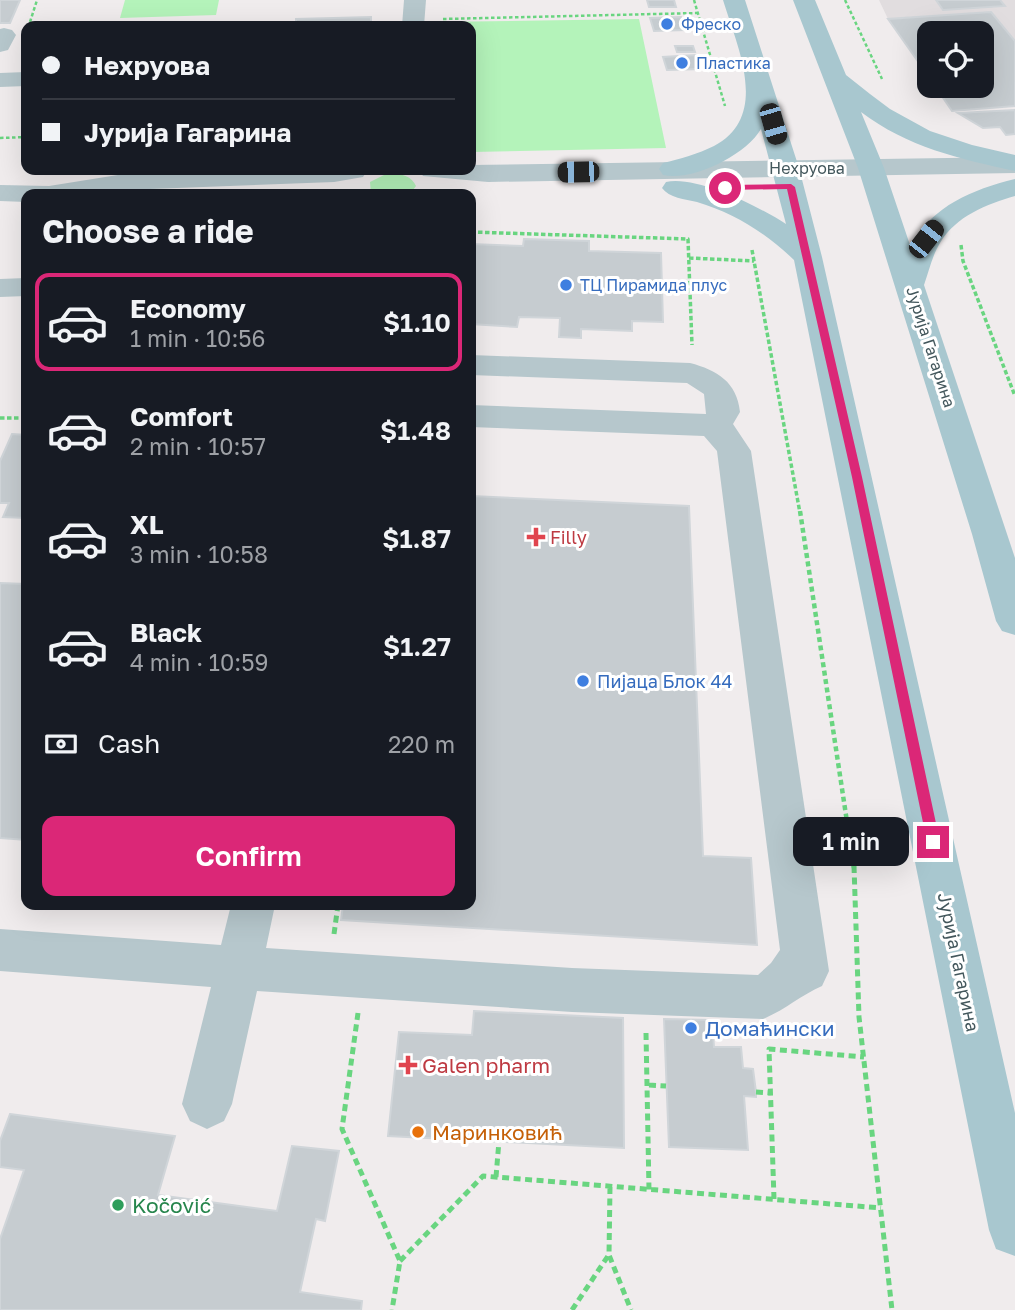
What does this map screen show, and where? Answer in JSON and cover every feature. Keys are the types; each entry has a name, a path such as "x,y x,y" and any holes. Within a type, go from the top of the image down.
{"main road":[{"name":"Јурија Гагарина","path":"734,0 788,177 808,257 1015,1230"},
{"name":"Јурија Гагарина","path":"804,0 874,177 1002,542 1015,621"},
{"path":"836,77 873,110 912,135 950,148 1015,164"},
{"path":"674,179 703,160 736,145 750,129 755,118 760,81"},
{"path":"674,179 745,209 780,230 808,257"},
{"path":"910,283 916,259 926,239 947,215 975,200 1015,187"}],"street":[{"path":"0,80 21,79"},
{"name":"Нехруова","path":"874,177 1015,164"},
{"name":"Нехруова","path":"476,173 674,179 874,177 1015,182"},
{"path":"86,189 124,182 308,175"},
{"name":"Нехруова","path":"476,194 674,179"},
{"path":"18,185 42,189"},
{"path":"0,288 21,288"},
{"path":"476,365 690,373 709,381 721,394 724,412 715,427"},
{"path":"1,952 645,994 763,997 779,989 789,979 798,963 806,971 734,451 724,433 715,427 697,424 476,416"},
{"path":"207,1104 252,910"}],"path":[{"path":"30,21 37,0"},
{"path":"694,0 736,145"},
{"path":"845,0 882,79"},
{"path":"414,15 698,13"},
{"path":"0,138 21,137"},
{"path":"745,209 792,463 854,857 859,1017 891,1310"},
{"path":"476,232 571,238 688,239 694,345 681,345"},
{"path":"961,240 963,261 1015,396"},
{"path":"689,258 754,261"},
{"path":"0,418 21,418"},
{"path":"363,976 342,1129 400,1261 392,1310"},
{"path":"645,994 649,1085 649,1190"},
{"path":"774,1199 769,1049 864,1058"},
{"path":"649,1085 666,1086"},
{"path":"756,1092 770,1093"},
{"path":"496,1177 499,1141"},
{"path":"400,1261 483,1176 881,1208"},
{"path":"610,1187 609,1255 631,1310"},
{"path":"572,1310 609,1255"}],"shaded area":[{"path":"879,0 1015,0 1015,41 991,12 888,19"}],"green space":[{"path":"125,0 219,0 216,15 120,18"},
{"path":"639,19 666,148 476,152 476,21"},
{"path":"384,175 402,175 416,186 414,189 371,189 370,182"}],"building":[{"path":"0,0 20,0 10,23 0,23"},
{"path":"647,0 674,0 676,7 649,7"},
{"path":"936,0 1000,0 1005,6 943,10"},
{"path":"991,12 1015,41 1015,106 952,111 943,98 994,98 994,21 917,21 917,60 888,19"},
{"path":"371,17 371,21 296,21"},
{"name":"Фреско","path":"681,17 685,30 654,31 650,18"},
{"path":"675,46 693,46 695,52 677,52"},
{"name":"Пластика","path":"696,55 701,69 667,70 663,57"},
{"path":"1015,110 1015,134 1006,135 1000,127 983,128 958,113"},
{"name":"ТЦ Пирамида плус","path":"524,239 589,241 589,251 661,253 663,322 632,321 632,331 581,329 581,338 559,337 560,318 519,317 517,327 476,324 476,244 523,246"},
{"path":"12,434 21,435 21,518 3,517 9,503 0,503 0,461"},
{"name":"Пијаца Блок 44","path":"476,496 689,506 703,856 751,858 757,945 341,920 342,910 476,910"},
{"path":"0,583 21,584 21,840 0,838"},
{"path":"474,1011 623,1018 624,1148 388,1136 399,1032 472,1035"},
{"path":"664,1019 712,1020 714,1047 741,1047 743,1068 753,1069 756,1092 756,1097 744,1096 748,1150 669,1147"},
{"path":"10,1114 175,1136 158,1195 277,1211 292,1146 339,1151 325,1221 316,1219 300,1292 362,1301 361,1310 0,1310 0,1239 24,1170 0,1167 0,1141"}],"place":[{"name":"Фреско","path":"667,24"},
{"name":"Пластика","path":"682,63"},
{"name":"ТЦ Пирамида плус","path":"566,285"},
{"name":"Filly","path":"536,537"},
{"name":"Пијаца Блок 44","path":"583,681"},
{"name":"Домаћински","path":"691,1028"},
{"name":"Galen pharm","path":"408,1065"},
{"name":"Маринковић","path":"418,1132"},
{"name":"Kočović","path":"118,1205"}],"route":[{"path":"725,188 791,187 857,477 933,842"}]}
